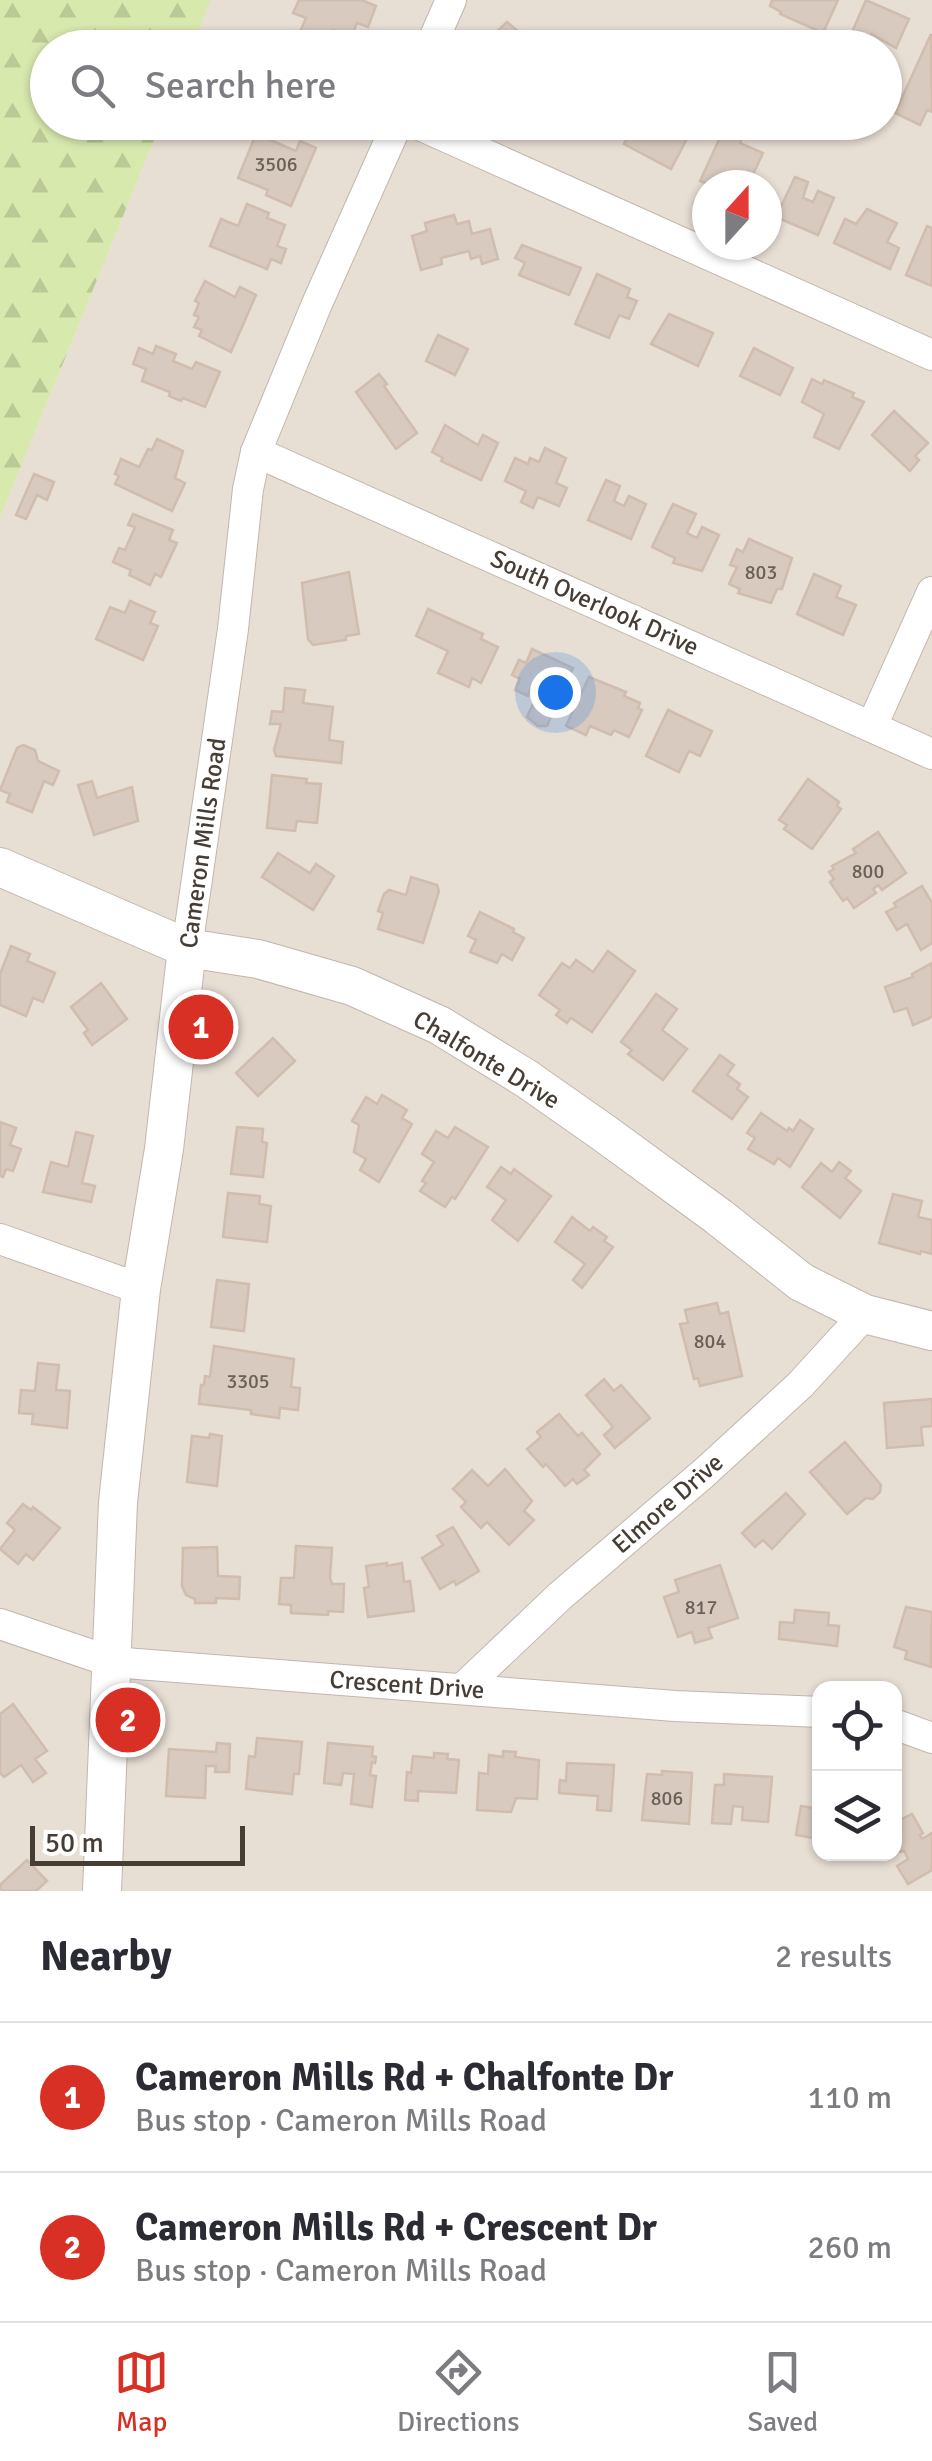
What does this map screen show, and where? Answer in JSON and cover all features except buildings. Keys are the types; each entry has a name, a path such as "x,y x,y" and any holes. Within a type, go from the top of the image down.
{"street":[{"path":"438,30 451,0"},
{"name":"Cameron Mills Road","path":"102,1891 118,1502 142,1289 233,629 248,490 256,452 390,140"},
{"path":"453,140 932,355"},
{"name":"South Overlook Drive","path":"256,452 932,754"},
{"path":"872,726 932,592"},
{"name":"Chalfonte Drive","path":"0,867 187,948 258,959 352,986 438,1025 588,1122 719,1216 802,1282 865,1314 932,1331"},
{"path":"0,1239 142,1289"},
{"name":"Elmore Drive","path":"463,1688 560,1596 800,1385 865,1314"},
{"name":"Crescent Drive","path":"0,1624 112,1662 675,1706 812,1712"},
{"path":"902,1727 932,1738"}],"shaded area":[{"path":"211,0 932,0 932,1891 0,1891 0,518 154,140 902,140 902,30 199,30"}],"green space":[{"path":"0,0 211,0 199,30 30,30 30,140 154,140 0,518"}],"place":[{"name":"Cameron Mills Rd + Chalfonte Dr","path":"201,1027"},
{"name":"Cameron Mills Rd + Crescent Dr","path":"128,1720"}]}
